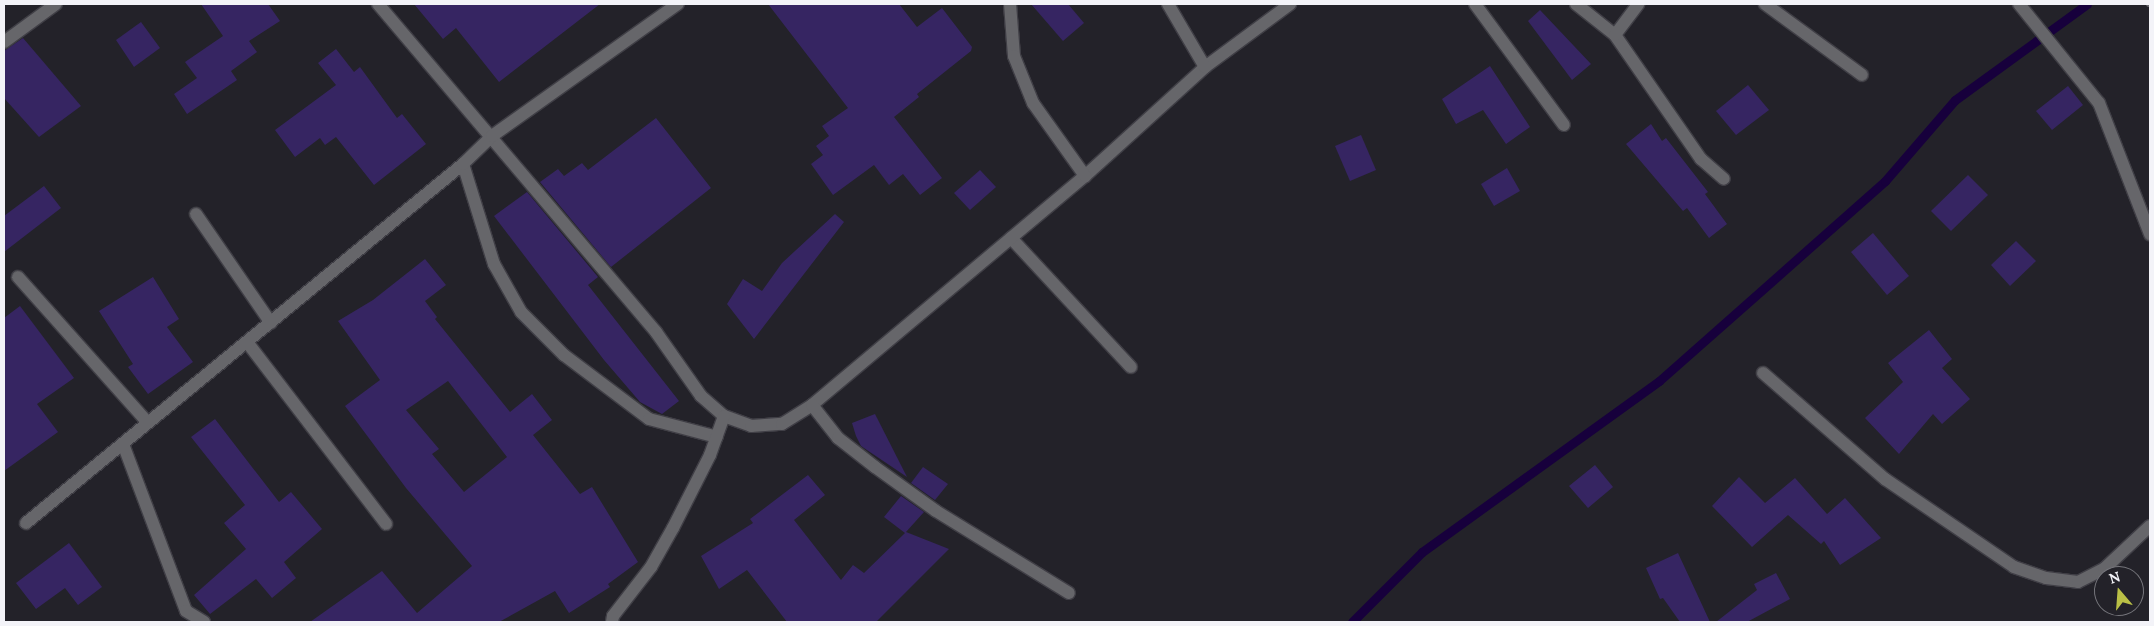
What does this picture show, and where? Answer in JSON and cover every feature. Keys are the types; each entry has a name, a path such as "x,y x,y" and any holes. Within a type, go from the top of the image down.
{"street":[{"path":"4,42 56,4"},
{"path":"378,4 492,136 510,162 656,332 701,396 724,416 751,426 782,424 812,405 1085,176 1205,68 1290,4"},
{"path":"26,522 463,164 492,136 678,4"},
{"path":"1010,4 1014,56 1033,103 1085,176"},
{"path":"1168,4 1205,68"},
{"path":"1475,4 1564,125"},
{"path":"1576,4 1615,36 1701,159 1724,179"},
{"path":"1615,36 1638,4"},
{"path":"1765,4 1862,75"},
{"path":"2019,4 2099,103 2150,234"},
{"path":"463,164 494,264 521,312 564,356 649,420 717,437"},
{"path":"196,214 271,322"},
{"path":"1010,238 1131,367"},
{"path":"18,277 148,423"},
{"path":"247,342 386,524"},
{"path":"1763,373 1885,478 2014,568 2046,578 2078,582 2104,569 2150,526"},
{"path":"812,405 838,438 875,467 936,511 1069,593"},
{"path":"612,622 613,616 651,567 668,536 717,437 724,416"},
{"path":"123,444 186,611 204,622"}],"building":[{"path":"201,4 268,4 280,21 249,41 257,52 231,71 237,80 187,114 174,94 197,78 185,62 223,36"},
{"path":"414,4 600,4 499,82 456,28 443,39"},
{"path":"768,4 899,4 917,27 942,8 972,47 971,51 917,94 919,97 894,117 942,178 920,195 903,174 889,185 874,165 833,195 811,164 823,155 816,146 829,136 822,126 848,108"},
{"path":"1031,4 1068,4 1084,23 1063,41"},
{"path":"1540,10 1591,64 1572,80 1528,21"},
{"path":"141,22 160,48 134,67 116,40"},
{"path":"23,38 81,106 39,137 4,98 4,51"},
{"path":"336,49 354,72 360,67 397,118 402,114 426,144 374,185 336,137 325,145 320,138 295,157 275,130 336,85 318,63"},
{"path":"1490,66 1530,127 1506,144 1483,110 1456,124 1442,99"},
{"path":"1748,85 1769,110 1736,135 1716,111"},
{"path":"2068,86 2083,105 2052,130 2036,111"},
{"path":"656,118 711,188 611,267 540,182 558,169 564,176 582,163 588,170"},
{"path":"1651,124 1662,141 1666,138 1708,192 1705,194 1727,224 1709,238 1687,208 1683,211 1626,144"},
{"path":"1361,135 1376,170 1350,181 1335,146"},
{"path":"1507,168 1520,191 1494,206 1481,184"},
{"path":"980,170 996,187 970,210 954,193"},
{"path":"1968,175 1988,195 1951,231 1931,211"},
{"path":"44,186 61,208 4,252 4,216"},
{"path":"527,192 598,277 588,285 679,401 662,414 640,402 604,360 494,216"},
{"path":"835,214 844,222 754,339 727,304 743,279 762,291 782,263"},
{"path":"1873,233 1909,276 1887,295 1851,252"},
{"path":"2016,241 2036,261 2010,286 1991,265"},
{"path":"425,259 446,285 425,301 437,317 435,319 510,412 532,394 552,420 533,435 580,494 592,487 638,562 608,584 610,587 569,613 555,591 499,622 310,622 382,571 417,613 472,566 406,488 345,406 380,380 338,321 373,300","holes":["448,381 507,457 464,492 432,454 439,449 406,410"]},
{"path":"153,277 179,319 167,327 193,362 148,394 128,367 133,364 99,311"},
{"path":"20,306 74,378 37,404 58,432 4,471 4,318"},
{"path":"1929,330 1952,359 1942,368 1970,399 1942,424 1933,414 1899,454 1865,418 1903,382 1888,363"},
{"path":"875,414 907,477 861,446 852,423"},
{"path":"215,419 279,502 291,492 322,529 284,562 296,578 272,598 256,579 210,614 194,595 246,549 224,523 245,505 191,437"},
{"path":"1595,465 1613,487 1588,508 1569,486"},
{"path":"923,467 948,484 935,500 911,483"},
{"path":"808,475 825,495 794,520 841,580 853,565 864,573 905,533 884,517 901,496 924,512 906,532 949,549 876,622 787,622 747,570 719,589 701,556 753,523 750,519"},
{"path":"1739,477 1765,503 1795,478 1827,514 1845,498 1881,538 1840,565 1824,541 1821,544 1788,515 1752,547 1712,506"},
{"path":"69,543 102,587 78,605 65,588 36,609 16,583"},
{"path":"1678,553 1710,622 1680,622 1663,598 1660,599 1646,568"},
{"path":"1776,573 1790,599 1747,622 1716,622 1757,590 1754,584"}],"waterway":[{"path":"1352,622 1422,552 1659,381 1885,181 1955,100 2087,4"}]}
